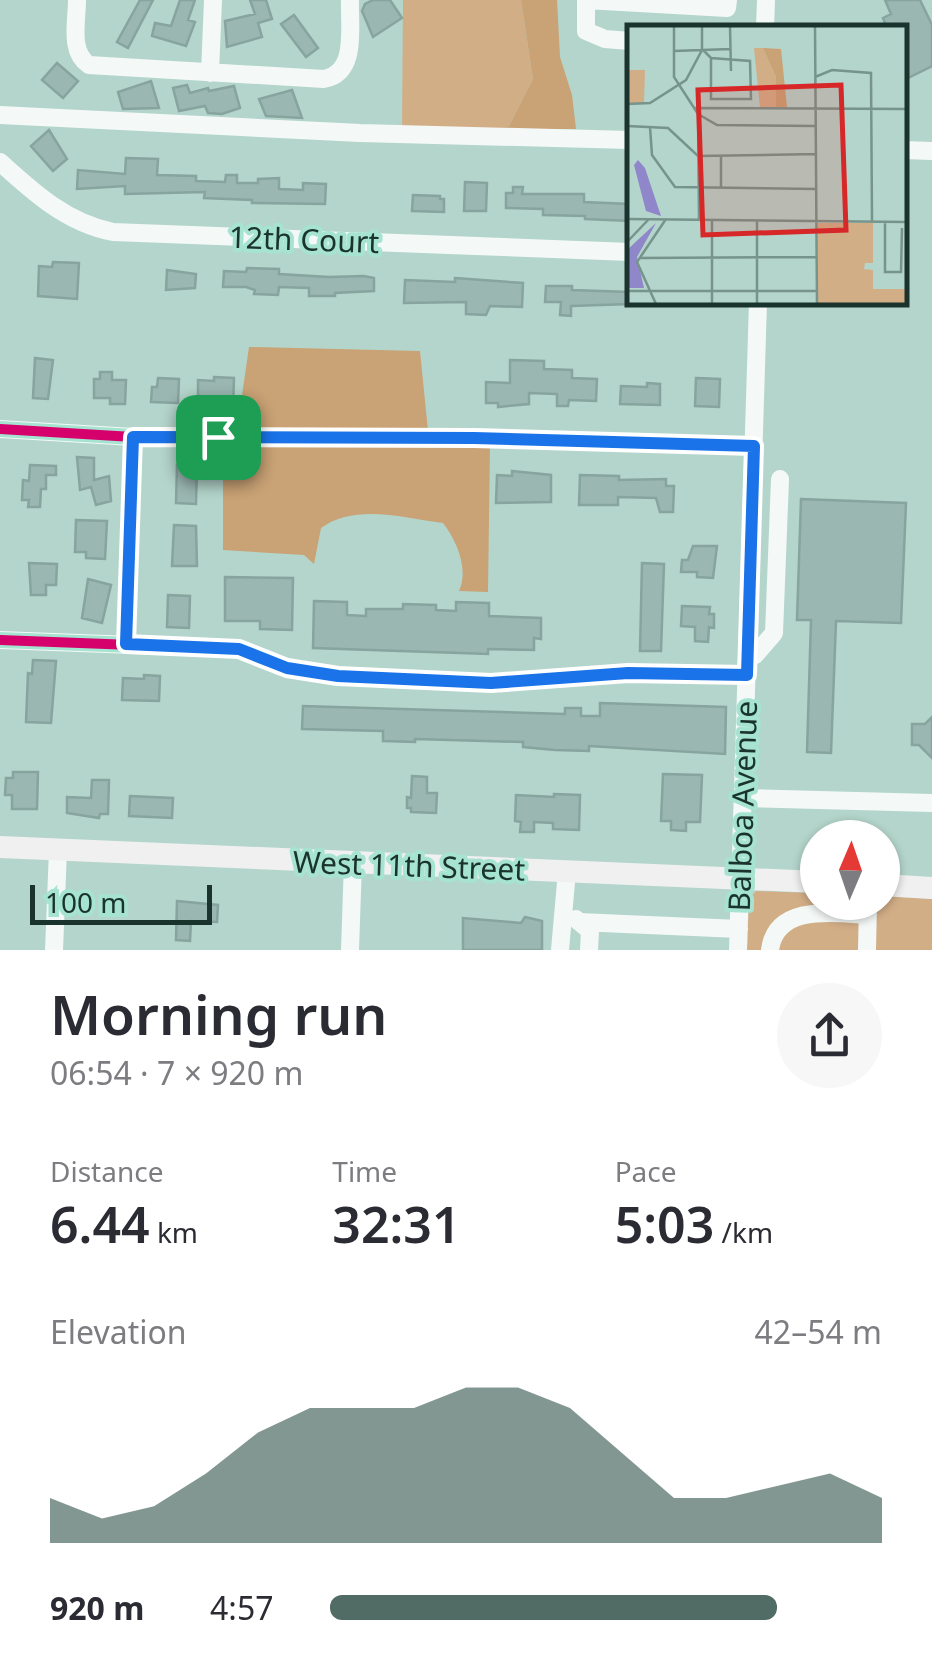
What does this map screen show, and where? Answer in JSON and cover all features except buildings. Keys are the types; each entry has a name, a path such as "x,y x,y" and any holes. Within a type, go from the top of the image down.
{"main road":[{"name":"West 11th Street","path":"0,848 800,881"},
{"path":"900,886 932,888"}],"street":[{"path":"77,0 76,50 84,63 101,68 324,78 336,76 347,63 350,0"},
{"path":"210,73 213,0"},
{"path":"627,40 605,39 586,32 586,0 727,4"},
{"path":"765,25 766,0"},
{"path":"0,115 360,134 627,140"},
{"path":"907,150 932,151"},
{"name":"12th Court","path":"0,162 46,203 92,228 113,232 627,252"},
{"name":"Balboa Avenue","path":"738,950 758,305"},
{"path":"0,429 133,437 474,438 754,446"},
{"path":"126,644 133,437"},
{"path":"748,655 755,655 774,633 780,479"},
{"path":"0,640 239,649 287,668 338,676 491,683 628,673 747,675"},
{"path":"742,798 932,802"},
{"path":"54,950 58,850"},
{"path":"350,950 353,862"},
{"path":"560,950 560,916 565,909 567,871"},
{"path":"565,909 590,932 589,950"},
{"path":"770,950 772,936 785,920 800,917"},
{"path":"867,950 868,920"},
{"path":"580,922 738,928"}],"shaded area":[{"path":"403,0 521,0 533,79 507,130 402,131"},
{"path":"521,0 557,0 560,57 572,95 576,129 507,130 533,79"},
{"path":"249,347 420,351 428,431 237,430"},
{"path":"232,444 490,445 488,592 459,591 463,574 460,556 443,523 380,514 334,520 321,528 314,564 304,555 223,550 223,464"},
{"path":"756,891 800,892 800,920 900,920 900,897 932,899 932,950 747,950 749,899"}],"cycle path":[{"path":"0,429 133,437 474,438 754,446"},
{"path":"0,640 239,649 287,668 338,676 491,683 628,673 747,675"}],"route":[{"path":"133,437 218,437 474,438 754,446 747,675 628,673 491,683 338,676 287,668 239,649 126,644 133,437"}]}
